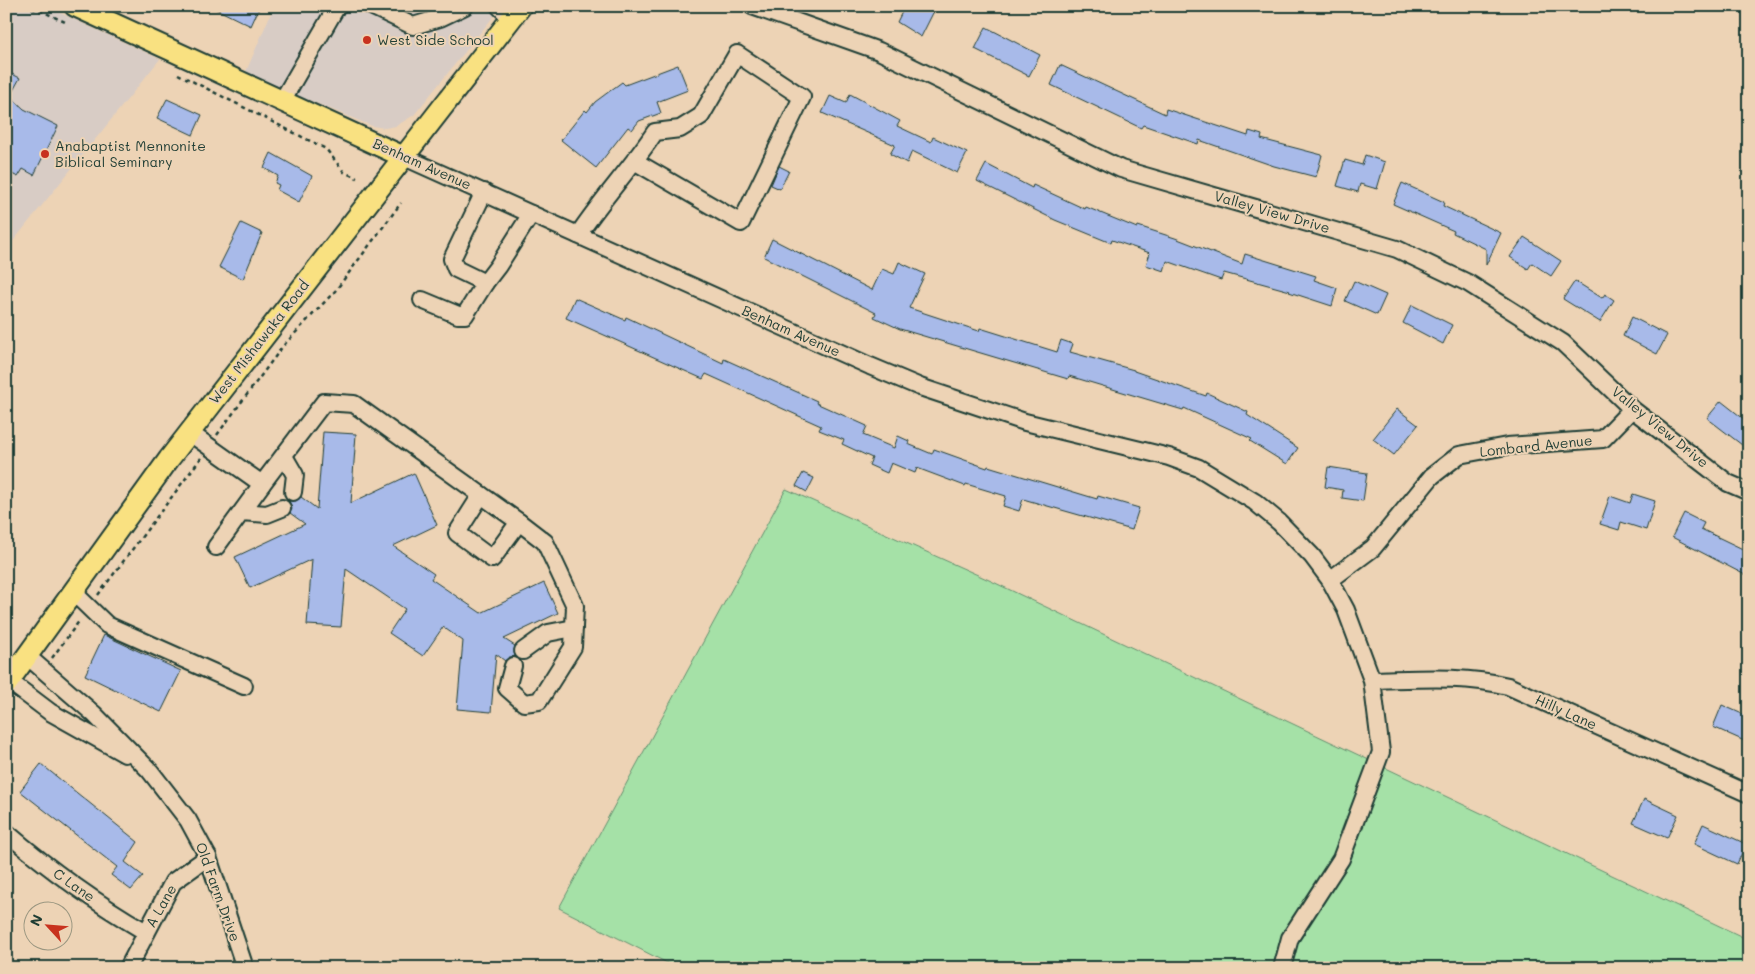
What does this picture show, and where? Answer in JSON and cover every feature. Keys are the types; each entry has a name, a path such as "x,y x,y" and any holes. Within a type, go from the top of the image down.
{"main road":[{"name":"West Mishawaka Road","path":"7,683 190,433 404,157 511,10"},
{"name":"Benham Avenue","path":"72,15 282,101 404,157"}],"street":[{"path":"282,101 337,6"},
{"path":"371,6 413,26 440,18 465,6"},
{"name":"Valley View Drive","path":"752,6 879,51 1120,170 1397,248 1468,283 1563,343 1632,409 1728,483 1749,492"},
{"path":"578,235 603,199 636,162 655,132 680,129 701,116 737,54 802,97 741,223 636,162"},
{"name":"Benham Avenue","path":"404,157 862,363 920,387 1026,422 1169,458 1199,468 1255,502 1279,522 1312,556 1330,580 1346,610 1372,680 1381,752 1341,859 1290,938 1282,968"},
{"path":"484,192 452,259 456,269 485,282"},
{"path":"422,300 458,315 465,315 531,214"},
{"path":"216,547 324,402 354,404 545,542 575,606 573,648 539,701 524,703 507,688 513,666"},
{"name":"Lombard Avenue","path":"1330,580 1373,548 1432,476 1459,455 1507,446 1602,439 1632,409"},
{"path":"190,433 262,484"},
{"path":"284,456 295,475 293,492"},
{"path":"481,495 457,533 492,559 519,522"},
{"path":"242,512 268,514 282,508"},
{"path":"73,592 107,625 244,686"},
{"path":"523,651 548,633 574,628"},
{"name":"Old Farm Drive","path":"27,656 94,714 150,771 188,820 208,857 245,968"},
{"name":"Hilly Lane","path":"1372,680 1447,678 1481,680 1508,686 1749,794"},
{"name":"Old Farm Drive","path":"7,683 50,712 122,752 150,771"},
{"name":"C Lane","path":"6,832 60,876 107,909 146,932"},
{"name":"A Lane","path":"128,968 173,882 208,857"}],"path":[{"path":"24,6 44,12 72,15"},
{"path":"176,73 326,149 344,172 356,178"}],"shaded area":[{"name":"Anabaptist Mennonite Biblical Seminary","path":"6,6 45,6 160,59 6,250"},
{"name":"West Side School","path":"274,6 502,6 414,115 396,126 385,128 372,126 245,74"}],"green space":[{"path":"786,489 989,580 1749,940 1749,968 677,968 559,908"}],"building":[{"path":"210,6 260,6 251,26"},
{"path":"905,6 924,6 934,11 921,37 897,22"},
{"path":"986,27 1040,55 1029,76 975,49"},
{"path":"678,65 688,90 657,102 661,113 639,121 632,130 628,127 596,168 561,140 585,110 587,112 595,102 622,82 625,85"},
{"path":"1060,65 1165,114 1166,109 1248,136 1249,131 1262,135 1261,139 1322,155 1316,177 1274,166 1199,140 1198,144 1143,125 1141,128 1051,85"},
{"path":"6,71 20,78 10,96 24,109 58,126 34,175 23,169 18,177 6,171"},
{"path":"850,94 900,121 897,126 931,142 933,137 967,153 957,173 912,151 907,163 890,154 895,145 822,113 830,96 846,103"},
{"path":"167,99 202,115 193,135 157,118"},
{"path":"271,153 312,176 299,202 277,190 279,185 275,183 278,176 264,168"},
{"path":"1365,155 1385,162 1377,189 1360,184 1358,192 1337,186 1345,160 1362,165"},
{"path":"986,164 1032,188 1033,185 1085,209 1086,207 1137,228 1138,226 1175,238 1242,264 1245,254 1316,276 1314,280 1337,288 1332,306 1290,291 1224,273 1221,280 1167,261 1164,271 1146,265 1150,253 1112,240 1111,243 1055,220 977,181"},
{"path":"779,166 789,171 780,189 771,185"},
{"path":"1402,183 1444,202 1443,206 1501,233 1486,265 1486,249 1453,233 1454,231 1393,204"},
{"path":"241,223 262,233 243,279 219,267"},
{"path":"1524,237 1561,261 1551,276 1532,263 1528,269 1510,257"},
{"path":"772,239 872,290 882,269 894,274 899,262 925,274 909,308 979,331 980,328 1057,352 1061,340 1073,344 1070,352 1134,370 1206,396 1207,393 1248,412 1247,415 1298,448 1287,464 1250,441 1252,439 1184,408 1183,410 1069,376 1068,379 900,329 874,317 876,313 764,257"},
{"path":"1354,281 1386,295 1377,315 1345,301"},
{"path":"1575,281 1602,298 1605,294 1614,300 1600,322 1563,299"},
{"path":"575,298 625,320 626,317 723,363 724,359 817,401 816,403 867,426 863,435 894,448 898,436 909,441 908,444 932,454 934,449 987,468 988,466 1097,499 1098,496 1139,508 1132,530 1023,499 1019,511 1003,506 1006,496 966,484 965,486 917,468 915,473 891,463 887,473 869,465 872,458 842,444 844,440 819,430 821,426 706,374 703,379 566,318"},
{"path":"1412,305 1452,325 1443,344 1403,323"},
{"path":"1632,317 1667,335 1657,354 1623,336"},
{"path":"1721,401 1749,423 1749,437 1742,445 1707,418"},
{"path":"1397,409 1418,425 1394,455 1373,439"},
{"path":"323,432 356,434 351,503 414,473 437,525 393,546 434,574 431,579 481,613 544,583 558,613 504,639 515,646 515,656 505,661 496,654 491,712 457,709 463,641 443,627 423,656 389,633 405,609 346,569 341,627 307,625 312,559 250,588 235,557 305,524 290,513 292,509 289,501 296,501 301,497 317,509"},
{"path":"1328,467 1367,473 1363,501 1342,498 1343,490 1325,487"},
{"path":"803,473 814,478 807,492 796,486"},
{"path":"1633,494 1655,501 1646,530 1621,522 1619,530 1600,524 1610,496 1630,503"},
{"path":"1684,513 1704,523 1701,529 1749,552 1749,577 1672,537"},
{"path":"104,635 181,671 161,712 85,675"},
{"path":"1722,705 1749,717 1749,743 1713,727"},
{"path":"41,764 138,842 125,862 143,876 131,890 111,875 117,867 20,791"},
{"path":"1644,799 1678,815 1667,838 1633,823"},
{"path":"1703,824 1746,844 1737,864 1694,844"}],"place":[{"name":"West Side School","path":"367,40"},
{"name":"Anabaptist Mennonite Biblical Seminary","path":"45,154"}]}
